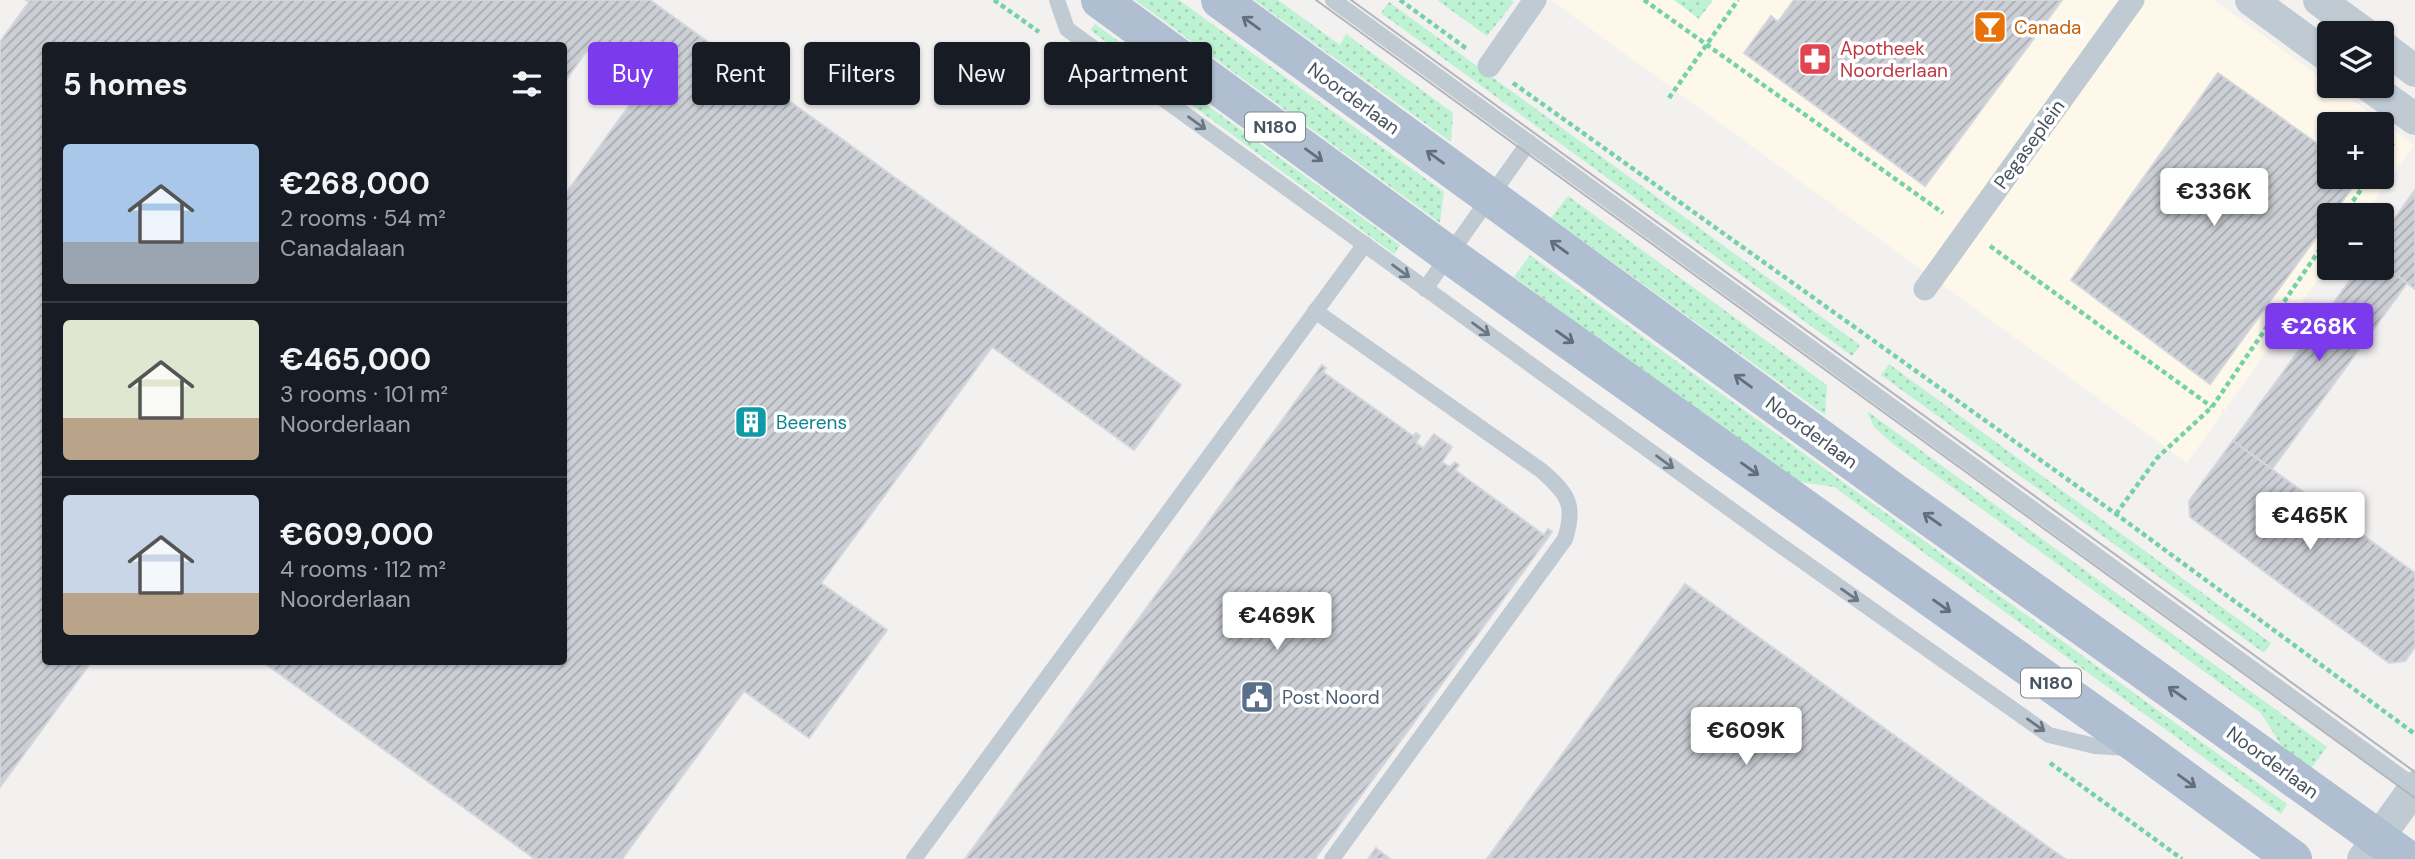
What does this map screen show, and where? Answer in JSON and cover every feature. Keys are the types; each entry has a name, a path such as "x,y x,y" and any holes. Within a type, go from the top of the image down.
{"main road":[{"name":"N180","path":"1100,0 1449,255 2143,749 2293,859"},
{"name":"Noorderlaan","path":"1220,0 2383,852"}],"street":[{"path":"1489,66 1535,0"},
{"name":"Pegaseplein","path":"1925,289 2133,0"},
{"path":"2251,0 2317,48"},
{"path":"2319,0 2348,21"},
{"path":"2394,55 2415,71"},
{"path":"2386,98 2415,119"},
{"path":"2383,852 2415,787"}],"lane":[{"path":"1058,0 1068,29 1773,541 2049,734 2095,746 2143,749"},
{"path":"1333,0 2415,787"},
{"path":"1425,289 1529,142"},
{"path":"915,859 1364,244"},
{"path":"1315,311 1542,471 1561,488 1572,518 1565,539 1332,859"}],"path":[{"path":"1400,0 2116,514 2415,734"},
{"path":"1644,0 2212,407"},
{"path":"1669,98 1738,0"},
{"path":"2116,514 2157,458 2212,407 2317,254"}],"shaded area":[{"path":"1551,0 2214,0 2317,75 2317,98 2349,98 2368,112 2317,112 2317,189 2383,189 2373,203 2317,203 2318,280 2187,463"},
{"path":"2394,130 2414,145 2394,173"}],"green space":[{"path":"1135,0 1179,0 1444,192 1440,223 1212,56 1212,42 1192,42"},
{"path":"1254,0 1278,0 1340,45 1346,34 1453,113 1451,142"},
{"path":"1437,0 1511,0 1514,2 1487,36"},
{"path":"1674,0 1713,0 1699,19"},
{"path":"1389,2 1860,345 1852,356 1381,13"},
{"path":"1095,24 1120,42 1106,42 1090,30"},
{"path":"1192,105 1207,105 1400,245 1394,254"},
{"path":"1568,196 1827,385 1825,415 1551,218"},
{"path":"1530,255 2287,804 2281,814 1834,487 1793,481 1514,277"},
{"path":"1889,364 2271,643 2264,653 1881,375"},
{"path":"1867,411 2327,747 2310,770 2287,755 2261,713 1893,444 1874,427"}],"building":[{"name":"Beerens","path":"26,0 650,0 708,42 692,42 692,105 790,105 790,102 1181,385 1134,450 992,347 821,583 887,630 809,738 744,691 622,859 535,859 267,665 567,665 567,192 629,105 678,105 678,42 588,42 588,51 567,79 567,42 42,42 42,665 89,665 0,787 0,42 29,2"},
{"path":"1794,0 2062,0 1925,186 1744,53 1771,16 1778,22"},
{"path":"2218,73 2317,143 2317,189 2351,189 2341,203 2317,203 2317,236 2210,384 2071,280"},
{"path":"2415,190 2415,289 2394,274 2394,219"},
{"path":"2394,274 2407,283 2272,469 2233,441 2350,280 2394,280"},
{"name":"Post Noord","path":"1322,365 1326,368 1323,372 1413,436 1416,433 1420,436 1416,443 1423,448 1434,434 1452,447 1442,462 1450,467 1455,462 1459,465 1455,470 1544,535 1548,529 1552,532 1315,859 965,859"},
{"path":"2233,441 2415,573 2415,647 2405,661 2389,663 2190,517 2189,501"},
{"path":"1685,584 2065,859 1487,859"},
{"path":"1376,848 1390,859 1368,859"}],"tram line":[{"path":"1316,0 2415,798"},
{"path":"1351,0 2415,772"}],"place":[{"name":"Canada","path":"1990,27"},
{"name":"Apotheek Noorderlaan","path":"1815,59"},
{"name":"Beerens","path":"751,422"},
{"name":"Post Noord","path":"1257,697"}]}
